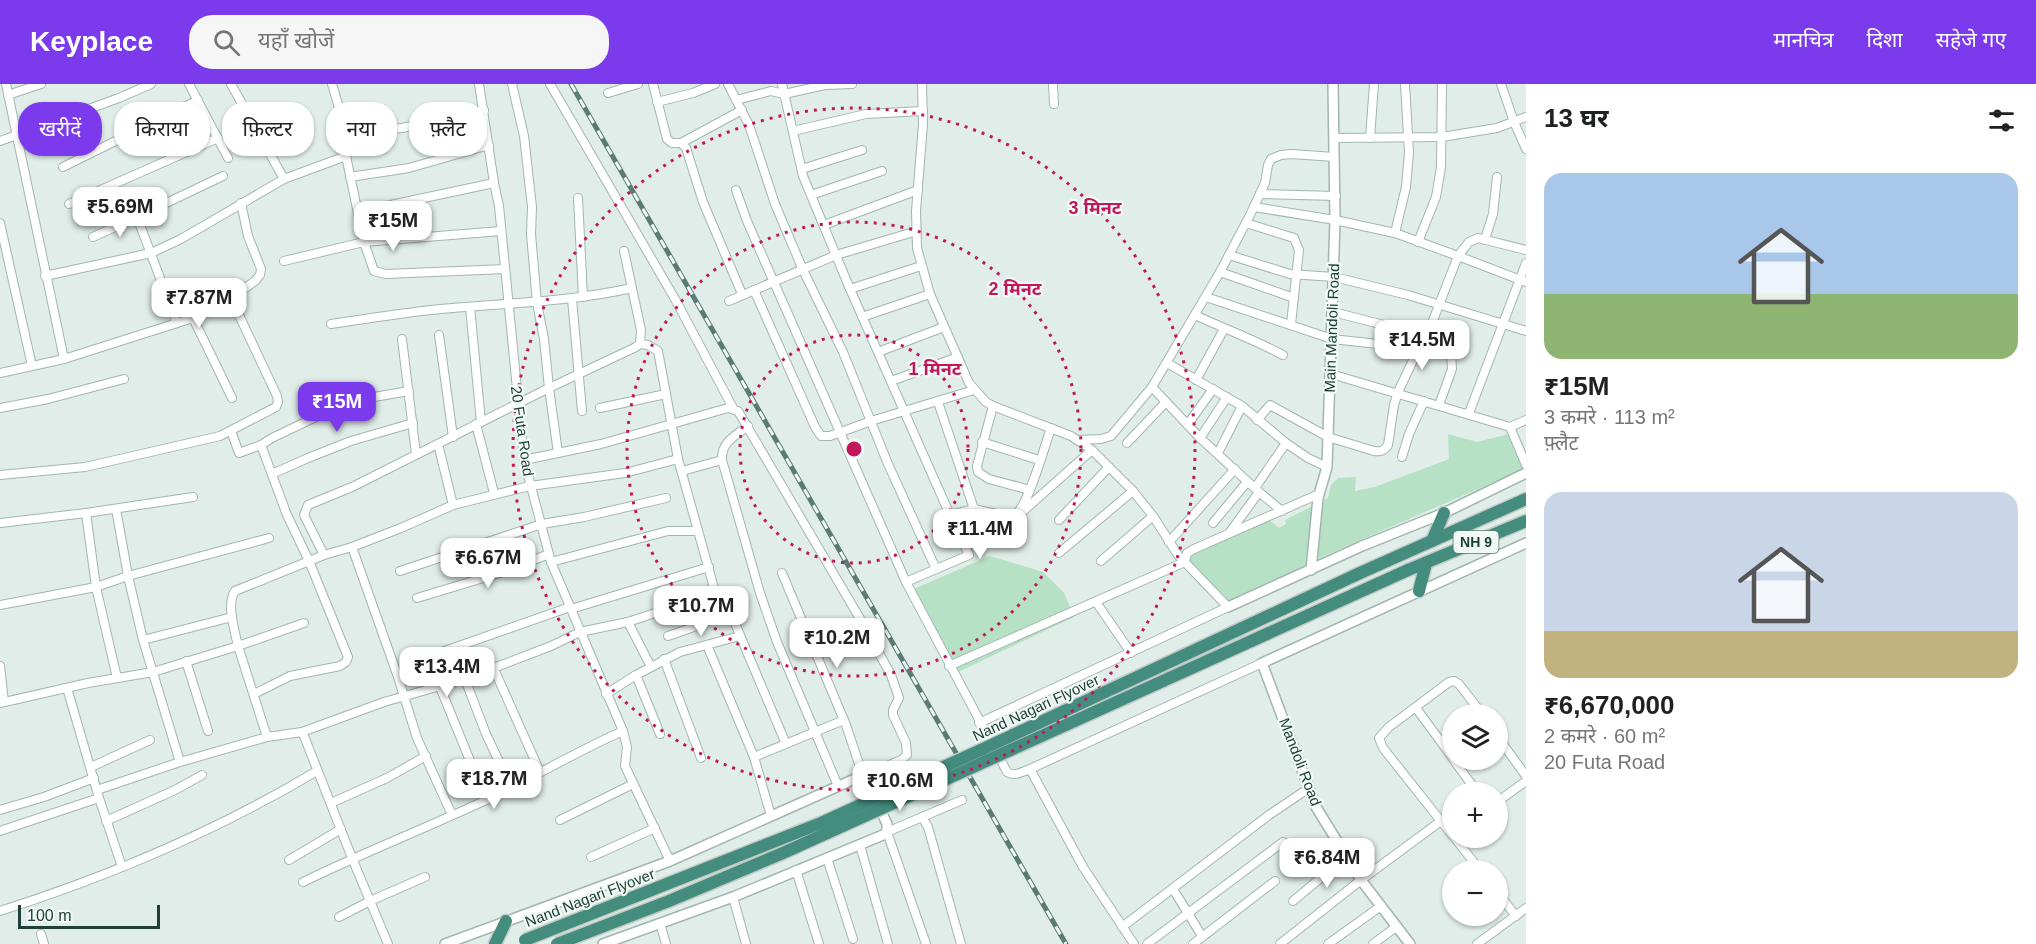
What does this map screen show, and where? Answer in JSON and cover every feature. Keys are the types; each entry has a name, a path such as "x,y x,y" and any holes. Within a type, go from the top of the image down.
{"highway":[{"name":"NH 9","path":"1432,541 1526,499"},
{"path":"1432,541 1444,513"},
{"name":"NH 9","path":"1426,562 1526,521"},
{"name":"Nand Nagari Flyover","path":"520,942 821,823 1432,541"},
{"path":"1419,591 1426,562"},
{"name":"Nand Nagari Flyover","path":"557,944 669,901 783,853 1426,562"},
{"path":"495,944 506,921"}],"street":[{"path":"6,84 64,359"},
{"path":"8,95 41,84"},
{"path":"0,141 151,84"},
{"path":"189,84 228,158"},
{"path":"231,84 284,180"},
{"path":"332,84 337,102"},
{"name":"20 Futa Road","path":"479,84 482,102"},
{"path":"512,84 524,136 532,207 531,234 537,303 544,339 558,453"},
{"path":"445,944 670,861 901,760 907,755 906,743 893,710 899,698 898,692 859,617 748,426 738,411 733,408 675,299 550,84"},
{"path":"608,93 638,84"},
{"path":"653,84 667,139 672,143 681,142 742,110"},
{"path":"657,102 693,93 715,84"},
{"path":"728,84 742,110 803,270 843,352 888,464 936,569"},
{"path":"782,84 802,169 811,195 862,317 969,555 906,582"},
{"path":"736,100 771,91 784,94 825,85 852,84"},
{"path":"922,84 923,111 917,248 930,294 974,390 993,406 1079,440 1092,450 1133,491 1185,562 1228,608"},
{"path":"1053,84 1054,104"},
{"name":"Main Mandoli Road","path":"1311,570 1319,495 1327,467 1336,196 1333,84"},
{"path":"1370,138 1374,84"},
{"path":"1395,233 1406,187 1408,152 1405,84"},
{"path":"1418,242 1436,197 1441,167 1442,84"},
{"path":"1501,84 1526,149"},
{"path":"63,167 198,100"},
{"path":"793,131 866,114 923,111"},
{"path":"1334,138 1442,137 1497,128 1526,117"},
{"name":"20 Futa Road","path":"487,131 499,206 517,404 524,460 530,486 550,558 623,731 627,747 625,766 670,861"},
{"path":"69,204 218,138"},
{"path":"681,142 686,148 703,202 742,294"},
{"path":"350,177 410,168 489,145"},
{"path":"802,169 862,150"},
{"path":"1079,440 1112,436 1152,387 1206,297 1246,223 1260,194 1271,159 1292,154 1334,156"},
{"path":"45,276 151,253 181,239 284,180 346,156 364,242 374,271 380,274 505,269"},
{"path":"811,195 882,171"},
{"path":"93,237 223,176"},
{"path":"1485,239 1493,214 1497,177"},
{"path":"358,212 494,183"},
{"path":"736,190 747,221 906,582 1007,772 1014,775 1029,769 1526,543"},
{"path":"824,225 918,190"},
{"path":"1260,194 1336,196"},
{"path":"578,198 583,297"},
{"path":"0,373 64,359 193,318 231,298 255,281 261,269 248,236 241,203"},
{"path":"1254,207 1335,220 1395,233 1523,280"},
{"path":"137,217 177,323"},
{"path":"1246,223 1294,238 1299,250 1291,324"},
{"path":"0,224 32,366"},
{"path":"284,261 364,242 501,231"},
{"path":"729,302 742,294 836,255 917,231"},
{"path":"1257,420 1270,405 1328,437 1374,451 1384,450 1388,446 1398,392 1426,336 1458,256 1473,239 1485,239 1526,250"},
{"path":"624,251 641,330 640,344"},
{"path":"1229,255 1296,275 1334,277 1439,304 1526,331"},
{"path":"1469,413 1523,280 1526,263"},
{"path":"850,289 921,266"},
{"path":"1220,272 1294,297"},
{"path":"331,324 432,310 572,299 632,288"},
{"path":"754,290 818,433 825,437 974,390"},
{"path":"862,317 930,294"},
{"path":"1206,297 1332,339 1378,344 1415,356"},
{"path":"0,476 85,467 220,436 276,406 278,402 231,298"},
{"path":"572,299 582,411"},
{"path":"470,307 479,423 494,493"},
{"path":"1333,312 1426,336 1451,351 1452,369 1439,405"},
{"path":"1195,315 1257,341 1283,356"},
{"path":"193,318 232,398"},
{"path":"878,352 944,327"},
{"path":"1196,380 1224,329"},
{"path":"439,335 453,437"},
{"path":"402,339 416,454"},
{"path":"324,555 304,515 308,506 352,487 580,372 640,344 648,345 658,351 678,459 714,588 724,613 732,617 786,744"},
{"path":"891,381 958,357"},
{"path":"1167,363 1242,406 1286,443 1308,458 1327,467"},
{"path":"1331,374 1510,427 1526,420"},
{"path":"0,408 124,380"},
{"path":"1152,387 1200,438 1282,511"},
{"path":"1188,424 1213,389"},
{"path":"231,431 239,453 261,446 272,438 322,414 368,398 409,391"},
{"path":"600,408 666,394"},
{"path":"1200,438 1227,397"},
{"path":"1402,457 1424,400"},
{"path":"938,402 974,509"},
{"path":"1127,443 1166,402"},
{"path":"993,406 976,466 981,475 1030,490"},
{"path":"1218,453 1242,406"},
{"path":"524,460 601,444 733,408"},
{"path":"272,474 351,441 412,423"},
{"path":"748,426 722,447 722,460 760,593 777,642 838,786"},
{"path":"1510,427 1526,465"},
{"path":"1017,514 1030,490 1050,428"},
{"path":"982,442 1040,460"},
{"path":"1229,534 1286,443"},
{"path":"438,444 453,505"},
{"path":"254,694 290,676 340,666 346,662 348,657 309,561 287,515 261,446"},
{"path":"950,515 974,509 1012,517 1027,508 1092,450"},
{"path":"267,737 238,646 231,600 235,591 324,555 352,547 453,505 494,493 625,473 678,459"},
{"path":"682,471 722,460"},
{"path":"1059,520 1108,468"},
{"path":"1169,542 1235,470"},
{"path":"979,723 1362,546 1444,513 1526,473"},
{"path":"1213,523 1247,482"},
{"path":"1059,553 1133,491"},
{"path":"1185,562 1187,552 1319,495"},
{"path":"0,523 193,497"},
{"path":"400,571 542,524 666,498"},
{"path":"116,509 143,640 180,762"},
{"path":"86,513 96,588 117,678"},
{"path":"1101,561 1153,516"},
{"path":"417,598 550,558 668,531 698,531"},
{"path":"0,605 96,588 128,576 269,538"},
{"path":"352,547 405,696 417,738 452,815"},
{"path":"949,666 1185,562"},
{"path":"439,653 570,608 709,567"},
{"path":"782,573 844,720 863,776 867,780 888,827 887,832 926,944"},
{"path":"0,831 180,762 267,737 302,732 405,696 465,679 580,632 628,622 714,588"},
{"path":"1096,602 1131,653"},
{"path":"668,636 724,613"},
{"path":"143,640 232,617"},
{"path":"0,666 2,703 153,672 238,646 304,622"},
{"path":"628,622 651,667"},
{"path":"606,694 664,659 680,652 740,636"},
{"path":"707,645 754,757 771,816"},
{"path":"664,659 701,758"},
{"path":"186,661 208,731"},
{"name":"Mandoli Road","path":"1262,663 1316,807 1360,880 1410,944"},
{"path":"494,669 540,772"},
{"path":"636,675 660,734"},
{"path":"465,679 486,734 511,787"},
{"path":"1280,944 1360,880 1441,821 1383,748 1379,738 1389,727 1416,708 1443,684 1454,681 1463,688 1475,704"},
{"path":"440,687 486,800"},
{"path":"67,688 122,867"},
{"path":"1416,708 1442,743"},
{"path":"754,757 844,720"},
{"path":"303,882 352,858 486,800 597,741 623,731"},
{"path":"302,732 388,944"},
{"path":"91,767 150,740"},
{"path":"1508,751 1526,776"},
{"path":"331,803 387,778 426,756"},
{"path":"1029,769 1083,867 1134,944"},
{"path":"0,911 122,867 226,822 317,771"},
{"path":"106,821 175,790 202,775"},
{"path":"0,810 44,797 94,778"},
{"path":"1508,794 1526,782"},
{"path":"560,820 633,784"},
{"path":"1122,927 1269,814 1309,788"},
{"path":"603,944 623,940 660,923 733,897 962,800"},
{"path":"922,817 928,827 961,944"},
{"path":"591,857 655,828"},
{"path":"289,860 341,829"},
{"path":"1147,944 1282,842"},
{"path":"860,845 888,944"},
{"path":"1463,848 1472,860"},
{"path":"1293,901 1346,857"},
{"path":"827,858 853,939"},
{"path":"796,870 819,944"},
{"path":"339,917 425,877"},
{"path":"1193,944 1275,881"},
{"path":"1173,889 1202,936"},
{"path":"733,897 746,944"},
{"path":"1328,944 1381,906"},
{"path":"1508,906 1516,916"},
{"path":"1477,944 1526,908"},
{"path":"660,923 666,944"},
{"path":"1373,944 1396,927"},
{"path":"41,934 44,944"}],"green space":[{"path":"1448,434 1477,442 1509,434 1524,469 1319,558 1228,604 1187,562 1190,553 1268,521 1279,528 1286,524 1285,520 1328,498 1331,485 1338,478 1356,477 1355,491 1375,487 1449,459"},
{"path":"990,556 1043,572 1064,593 1074,617 952,675 907,592"}],"railway":[{"path":"571,84 1066,944"}]}
